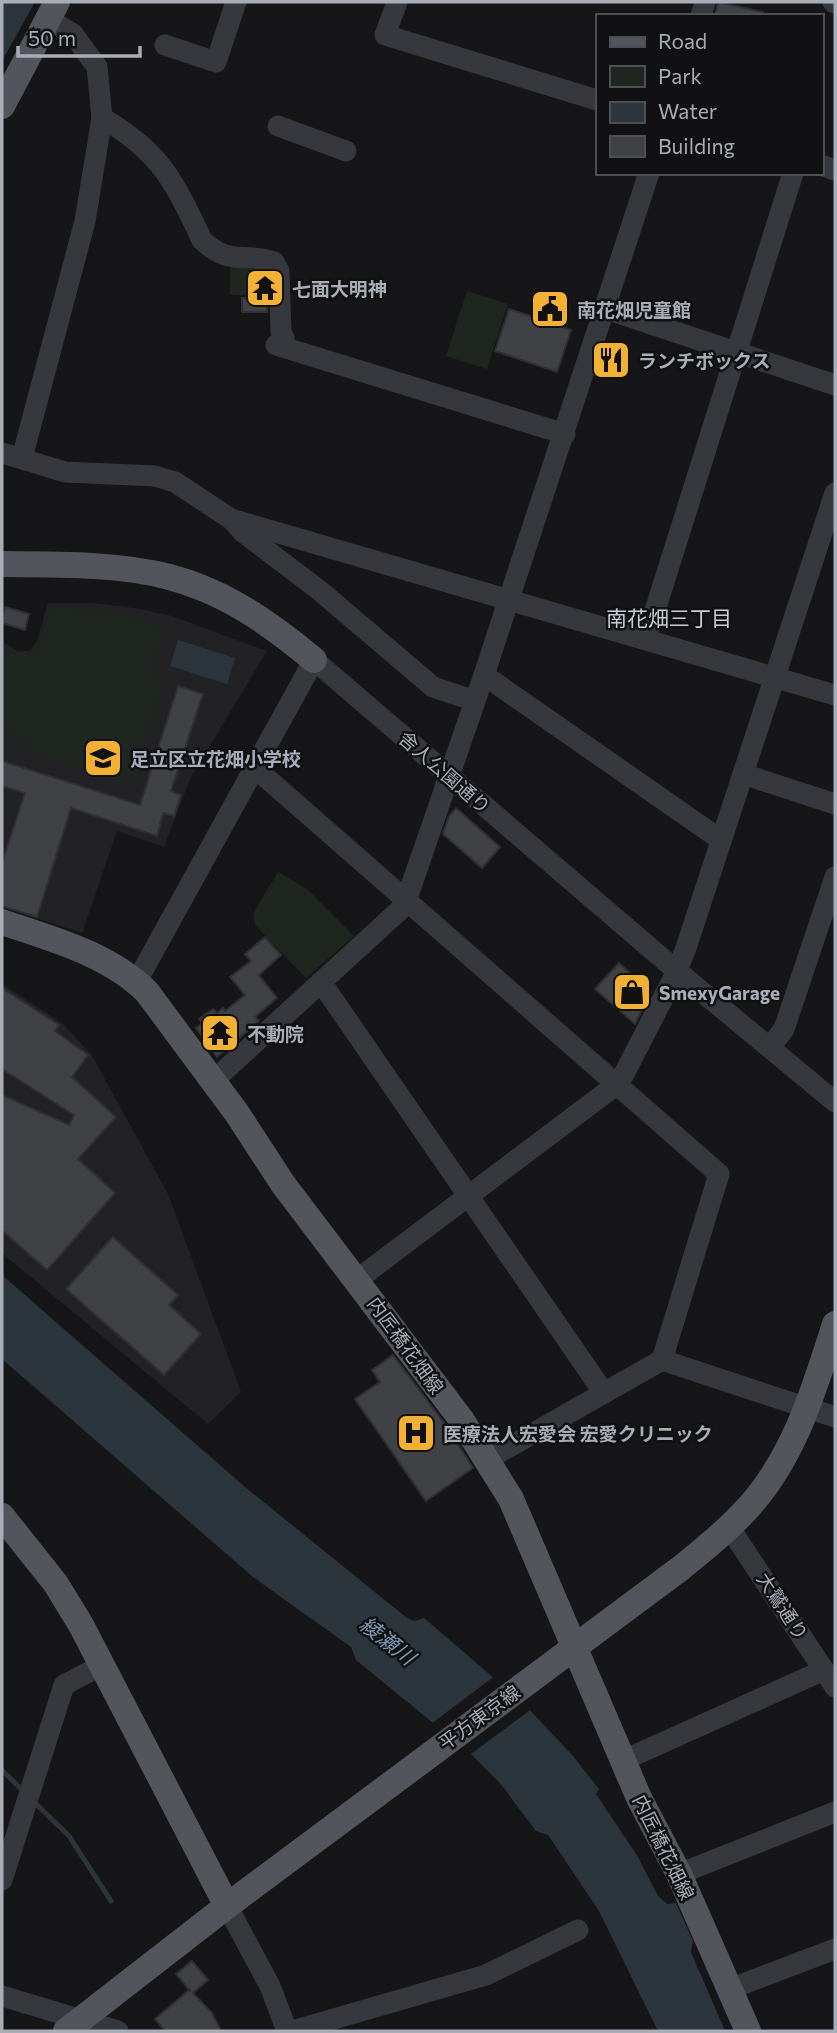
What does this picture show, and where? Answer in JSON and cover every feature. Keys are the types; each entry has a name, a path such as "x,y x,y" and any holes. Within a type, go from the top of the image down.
{"main road":[{"path":"2,106 52,10"},
{"name":"舎人公園通り","path":"2,564 122,566 179,578 208,588 248,610 314,660"},
{"name":"内匠橋花畑線","path":"2,922 77,948 137,982 167,1016 283,1184 358,1279 488,1459 511,1499 639,1798 679,1874 748,2031"},
{"name":"平方東京線","path":"74,2025 227,1906 681,1568 729,1527 774,1473 808,1408 835,1324"},
{"path":"2,1516 56,1584 102,1665 227,1906"}],"street":[{"path":"166,45 216,62 236,2"},
{"path":"397,2 385,36 596,100"},
{"path":"52,10 97,67 102,118 85,221 12,456 65,472 155,476 175,482 231,519 244,533 319,590 433,687 475,701"},
{"path":"102,118 132,135 160,163 202,240 212,249 225,257 274,262 279,271 280,342 565,434"},
{"path":"278,126 346,151"},
{"path":"213,1081 401,909 406,901 565,434 648,175"},
{"path":"646,639 792,175"},
{"path":"604,308 835,385"},
{"path":"358,1279 616,1085 677,971 835,493"},
{"path":"231,519 835,695"},
{"path":"137,982 314,660"},
{"name":"舎人公園通り","path":"314,660 677,971 771,1046 835,1102"},
{"path":"484,675 721,841"},
{"path":"255,768 719,1174 662,1360 488,1459"},
{"path":"743,774 835,804"},
{"path":"771,1046 784,1029 835,877"},
{"path":"321,982 604,1393"},
{"path":"662,1360 835,1416"},
{"name":"大鷲通り","path":"729,1527 830,1678"},
{"path":"2,1880 64,1685 102,1665"},
{"path":"624,1760 830,1678"},
{"path":"679,1874 835,1812"},
{"path":"227,1906 270,1986 289,2031 486,1975 578,1930"},
{"path":"730,1989 835,1949"},
{"path":"2,1996 74,2025 118,2031"}],"shaded area":[{"name":"足立区立花畑小学校","path":"48,603 92,603 172,616 267,651 190,779 164,847 117,831 82,933 2,907 2,641 17,651 30,651 37,641"},
{"path":"2,984 62,1023 91,1054 168,1194 241,1392 208,1424 2,1253 2,1182 50,1113 2,1180"}],"green space":[{"path":"230,264 270,268 270,295 230,295"},
{"path":"467,291 508,304 487,369 446,356"},
{"path":"50,608 108,612 164,628 150,673 165,677 132,785 26,751 29,739 2,730 2,650 26,653 38,647"},
{"path":"278,872 307,889 354,936 306,978 255,925 253,914"}],"water":[{"path":"2,2 35,2 2,61"},
{"path":"178,640 235,658 227,684 170,666"},
{"name":"綾瀬川","path":"2,1275 245,1487 407,1618 414,1621 424,1618 524,1704 573,1756 599,1789 596,1794 638,1857 658,1896 667,1904 676,1903 693,1941 691,1952 725,2031 658,2031 599,1911 548,1835 536,1831 500,1783 470,1753 356,1660 351,1647 253,1577 2,1359"}],"pier":[{"path":"496,1675 533,1708 468,1756 431,1724"}],"building":[{"path":"718,2 763,12 763,14 715,14"},
{"path":"242,298 267,298 267,312 242,312"},
{"path":"509,309 571,330 557,372 495,351"},
{"path":"5,607 29,614 25,630 2,623"},
{"path":"178,686 203,694 171,791 181,795 174,816 163,813 157,836 71,808 37,917 2,906 2,863 25,793 2,786 2,761 140,805"},
{"path":"456,808 500,847 482,868 443,834 449,816"},
{"path":"265,937 281,955 259,975 277,998 255,1017 259,1021 217,1057 196,1028 203,1023 199,1019 213,1009 217,1013 223,1008 225,1011 245,995 230,977 251,961 245,954"},
{"path":"619,963 651,992 635,1024 595,989"},
{"path":"2,988 59,1025 55,1031 88,1055 72,1077 116,1117 78,1159 115,1193 47,1270 2,1230 2,1095 69,1125 74,1115 2,1069"},
{"path":"113,1237 178,1295 169,1305 201,1334 164,1375 66,1289"},
{"name":"医療法人宏愛会 宏愛クリニック","path":"393,1355 448,1428 473,1468 426,1501 355,1399 380,1382 372,1370"},
{"path":"192,1961 208,1980 193,1993 212,2013 221,2031 165,2031 155,2019 189,1990 191,1992 176,1974"}],"waterway":[{"path":"2,1770 25,1793"},
{"path":"34,1802 69,1836 111,1901"}],"place":[{"name":"七面大明神","path":"265,288"},
{"name":"南花畑児童館","path":"550,309"},
{"name":"ランチボックス","path":"611,360"},
{"name":"足立区立花畑小学校","path":"103,758"},
{"name":"SmexyGarage","path":"632,992"},
{"name":"不動院","path":"220,1033"},
{"name":"医療法人宏愛会 宏愛クリニック","path":"416,1433"}],"district":[{"name":"南花畑三丁目","path":"669,617"}]}
